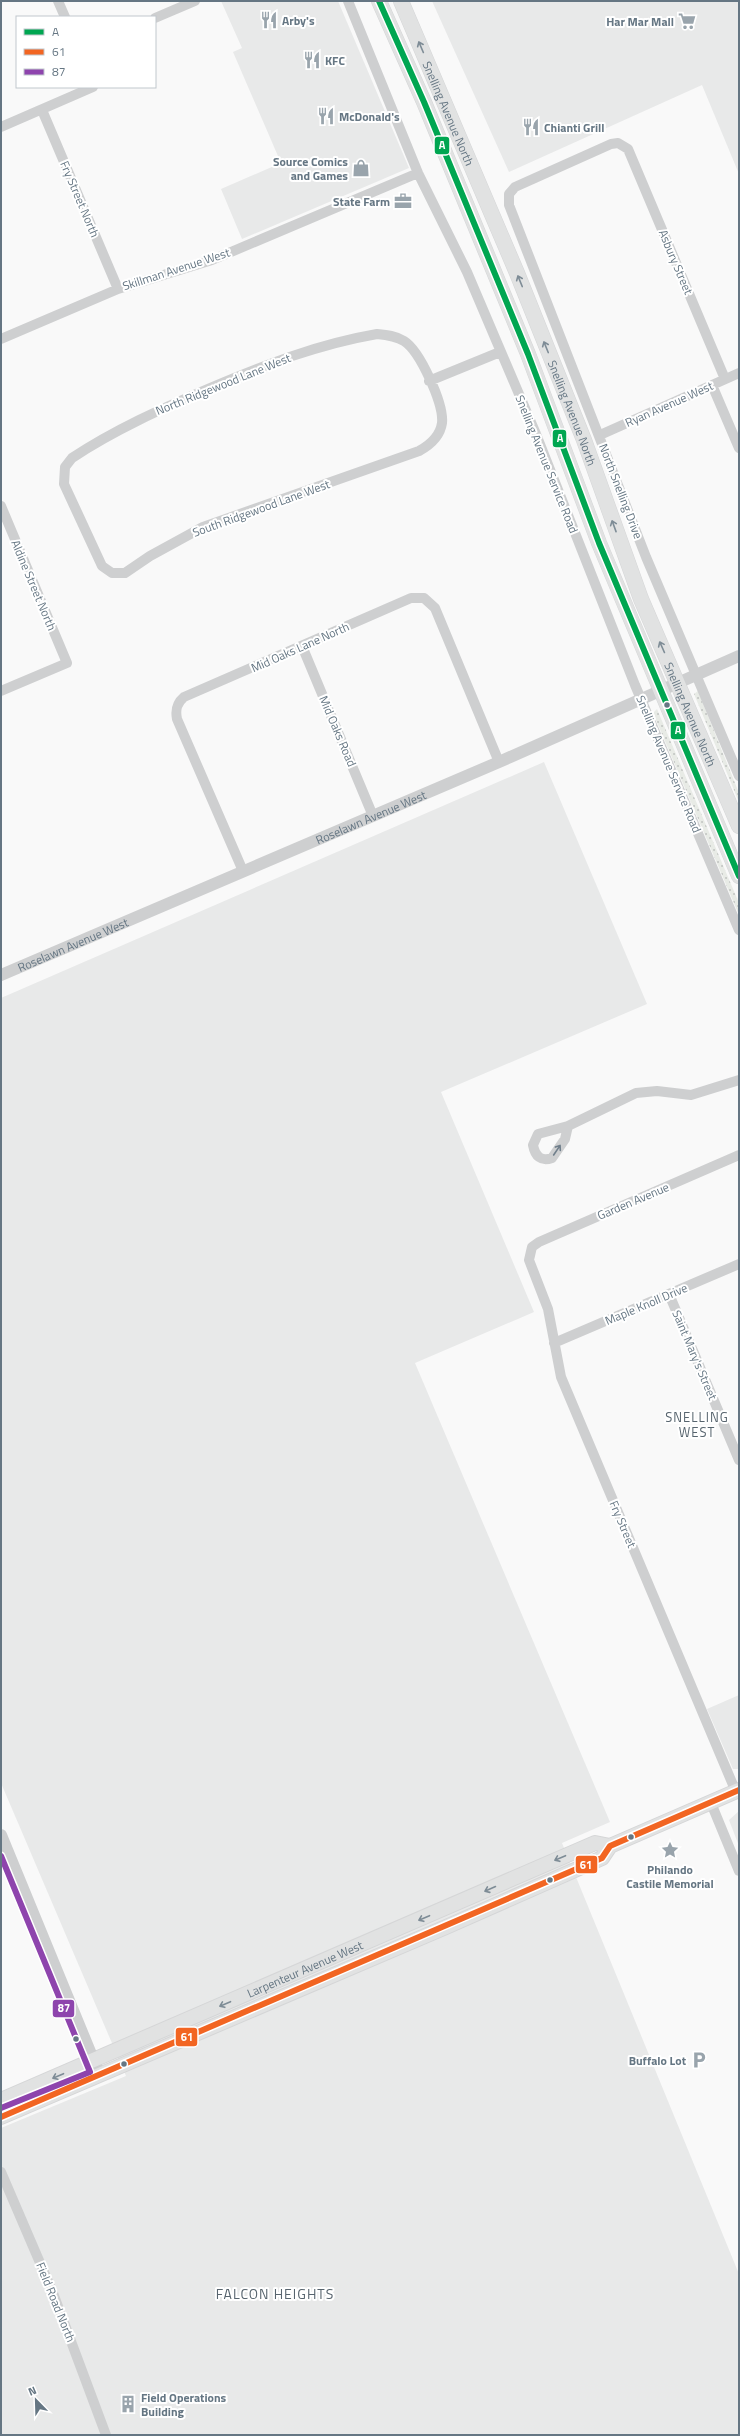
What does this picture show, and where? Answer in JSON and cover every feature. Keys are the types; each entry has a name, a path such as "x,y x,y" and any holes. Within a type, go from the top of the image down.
{"main road":[{"name":"Snelling Avenue North","path":"379,1 424,102 528,354 597,536 660,690 739,876"},
{"name":"Snelling Avenue North","path":"401,1 517,273 584,440 641,599 739,826"},
{"name":"Larpenteur Avenue West","path":"1,2117 371,1960 602,1858 610,1846 737,1791"},
{"name":"Larpenteur Avenue West","path":"1,2100 595,1843 610,1846"},
{"path":"364,1944 371,1960"}],"street":[{"path":"58,1 65,16"},
{"path":"156,18 195,1"},
{"name":"Snelling Avenue Service Road","path":"348,1 418,173 467,272 536,434 642,699 739,930"},
{"path":"1,127 91,88"},
{"name":"Fry Street North","path":"42,110 118,289"},
{"name":"North Snelling Drive","path":"624,146 618,143 611,144 515,187 509,200 646,556 739,776"},
{"name":"Asbury Street","path":"624,146 632,156 725,379"},
{"name":"Skillman Avenue West","path":"1,339 118,289 212,260 418,173"},
{"name":"North Ridgewood Lane West","path":"71,501 63,478 65,467 72,458 168,406 289,356 368,336 387,335 404,341 412,347 418,355 430,381"},
{"path":"430,381 500,352"},
{"name":"Ryan Avenue West","path":"600,435 739,373"},
{"name":"South Ridgewood Lane West","path":"71,501 102,566 112,573 125,573 150,556 204,527 427,446 438,435 442,423 439,404 430,381"},
{"path":"712,385 739,448"},
{"name":"Aldine Street North","path":"1,506 67,663 1,691"},
{"name":"Mid Oaks Lane North","path":"243,871 177,719 176,710 184,697 411,598 418,597 429,601 435,608 499,762"},
{"name":"Mid Oaks Road","path":"302,646 373,816"},
{"name":"Roselawn Avenue West","path":"1,975 499,762 739,656"},
{"path":"568,1126 636,1093 657,1091 686,1095 739,1080"},
{"name":"Garden Avenue","path":"530,1251 539,1242 739,1155"},
{"name":"Fry Street","path":"530,1251 529,1260 548,1309 558,1365 570,1398 737,1791"},
{"name":"Maple Knoll Drive","path":"554,1343 739,1264"},
{"name":"Saint Mary's Street","path":"669,1294 739,1460"},
{"path":"710,1803 739,1870"},
{"path":"1,1835 100,2076"},
{"name":"Field Road North","path":"1,2172 53,2293 106,2435"}],"shaded area":[{"path":"221,1 338,1 409,168 242,239 221,189 281,163 233,52 242,48"},
{"name":"Har Mar Mall","path":"432,1 739,1 739,174 702,85 509,172"},
{"path":"698,691 739,793 739,802 694,694"},
{"path":"657,709 739,903 739,915 653,713"},
{"path":"544,762 647,1004 441,1092 534,1312 415,1363 610,1822 562,1843 739,2274 739,2435 1,2435 1,2128 126,2076 1,1783 1,998"},
{"path":"739,1695 739,1769 733,1769 707,1709"},
{"path":"739,1811 739,1846 729,1820"}],"transit line":[{"name":"A","path":"379,1 424,102 528,354 599,543 739,876"},
{"name":"61","path":"1,2117 602,1858 610,1846 739,1790"},
{"name":"87","path":"1,1856 90,2072 1,2108"}],"place":[{"name":"Arby's","path":"269,20"},
{"name":"Har Mar Mall","path":"687,21"},
{"name":"KFC","path":"312,60"},
{"name":"McDonald's","path":"326,116"},
{"name":"Chianti Grill","path":"531,127"},
{"name":"Source Comics and Games","path":"361,168"},
{"name":"State Farm","path":"403,201"},
{"name":"Philando Castile Memorial","path":"670,1850"},
{"name":"Buffalo Lot","path":"699,2060"},
{"name":"Field Operations Building","path":"128,2404"}],"district":[{"name":"SNELLING WEST","path":"697,1424"},
{"name":"FALCON HEIGHTS","path":"275,2293"}]}
